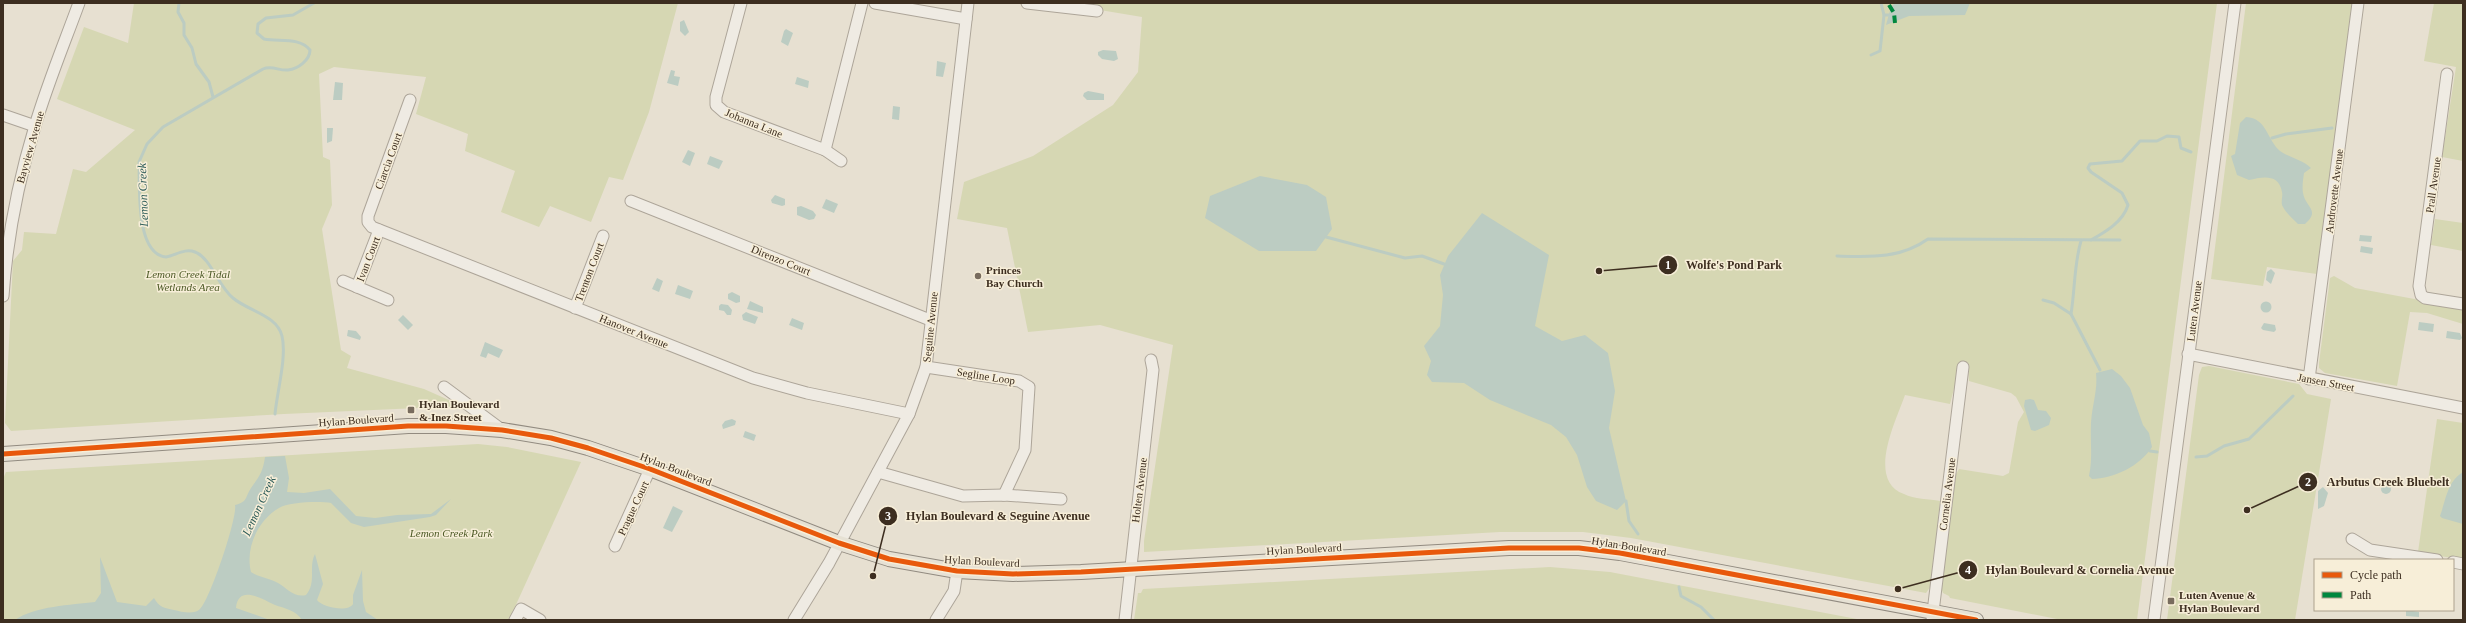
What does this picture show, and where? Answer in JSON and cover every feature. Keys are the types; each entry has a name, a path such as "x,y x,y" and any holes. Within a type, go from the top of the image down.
{"main road":[{"name":"Hylan Boulevard","path":"3,454 428,425 502,430 571,443 650,470 839,542 889,559 957,572 1018,574 1502,548 1579,548 1627,554 1932,616 1976,620"}],"street":[{"name":"Bayview Avenue","path":"3,296 7,249 18,189 35,126 79,3"},
{"name":"Johanna Lane","path":"741,3 716,97 716,105 724,112 825,150 841,161"},
{"path":"825,150 862,3"},
{"path":"875,3 966,19"},
{"name":"Seguine Avenue","path":"794,620 910,414 926,367 930,320 968,3"},
{"path":"1027,3 1097,11"},
{"name":"Luten Avenue","path":"2154,620 2234,3"},
{"name":"Androvette Avenue","path":"2309,379 2358,3"},
{"name":"Prall Avenue","path":"2447,74 2419,286 2421,296 2425,298 2463,304"},
{"name":"Ciarcia Court","path":"368,222 368,216 410,100"},
{"path":"3,115 35,126"},
{"name":"Direnzo Court","path":"631,201 930,320"},
{"name":"Hanover Avenue","path":"368,222 379,230 753,378 830,398 910,414"},
{"name":"Ivan Court","path":"357,287 379,230"},
{"name":"Trenton Court","path":"575,308 603,236"},
{"name":"Ivan Court","path":"343,281 388,300"},
{"name":"Jansen Street","path":"2188,354 2309,379 2463,408"},
{"name":"Holten Avenue","path":"1125,620 1153,370 1151,360"},
{"name":"Segline Loop","path":"926,367 1019,381 1029,387 1025,450 1004,494"},
{"name":"Cornelia Avenue","path":"1932,616 1963,367"},
{"path":"444,387 502,430"},
{"name":"Prague Court","path":"615,546 650,470"},
{"path":"878,472 964,496 1004,494 1061,499"},
{"path":"2352,539 2370,550 2430,559"},
{"path":"936,620 954,591 957,572"},
{"path":"515,620 521,609 540,620"}],"green space":[{"name":"Lemon Creek Tidal Wetlands Area","path":"134,3 678,3 649,112 623,180 609,177 591,222 550,206 539,227 501,212 515,171 465,151 468,134 416,114 426,77 334,67 319,74 323,157 330,160 332,205 322,229 341,350 351,356 347,368 424,389 460,405 463,409 441,407 284,414 11,431 5,423 13,261 22,250 24,232 56,234 73,169 86,172 135,130 57,99 84,27 128,43"},
{"path":"1058,3 2217,3 2137,620 2062,620 1950,598 1943,593 1941,588 1956,474 1959,469 2003,476 2009,473 2018,422 2024,412 2016,397 2011,393 1969,381 1968,367 1960,365 1950,404 1905,395 1887,449 1885,463 1887,476 1893,487 1908,496 1940,501 1931,586 1926,593 1631,538 1583,532 1500,532 1144,552 1144,541 1173,345 1100,325 1028,332 1007,228 957,219 964,182 1033,156 1113,105 1138,72 1142,17"},
{"path":"2246,3 2352,3 2317,274 2267,267 2263,286 2211,279"},
{"path":"2434,3 2463,3 2463,161 2442,157 2456,67 2424,61"},
{"path":"2435,219 2463,223 2463,251 2431,245"},
{"path":"2334,276 2355,288 2463,308 2463,324 2427,313 2410,312 2397,386 2325,373 2319,368 2319,363 2330,278"},
{"path":"2209,366 2299,384 2307,394 2331,399 2295,620 2167,620 2199,375 2202,367"},
{"path":"2437,419 2463,423 2463,560 2418,552"},
{"name":"Lemon Creek Park","path":"478,444 507,447 581,462 509,620 3,620 3,479 6,472"},
{"path":"1550,567 1610,572 1862,620 1134,620 1138,593 1141,593 1143,589"}],"water":[{"path":"1895,3 1970,3 1965,15 1909,16 1886,25 1891,7"},
{"path":"684,20 689,32 685,36 680,31 680,22"},
{"path":"786,29 793,33 788,46 781,42"},
{"path":"1103,50 1116,51 1118,59 1114,61 1102,59 1098,55 1098,52"},
{"path":"937,61 946,63 943,77 936,76"},
{"path":"671,70 675,71 674,76 680,77 678,86 667,83"},
{"path":"797,77 809,81 808,88 795,84"},
{"path":"335,82 343,83 342,100 333,100"},
{"path":"1088,91 1104,94 1104,100 1087,100 1083,96 1084,93"},
{"path":"893,106 900,107 899,120 892,119"},
{"path":"2246,117 2253,118 2263,125 2272,141 2280,151 2311,168 2304,173 2303,181 2304,198 2312,212 2310,219 2305,224 2298,224 2283,208 2282,192 2280,186 2274,179 2264,177 2249,180 2237,175 2231,156 2235,154 2240,123"},
{"path":"327,128 333,128 332,141 327,143"},
{"path":"688,150 695,153 690,166 682,162"},
{"path":"710,156 723,161 719,169 707,164"},
{"path":"1260,176 1307,185 1326,197 1332,229 1316,251 1259,251 1205,218 1210,196"},
{"path":"775,195 785,199 785,205 782,206 772,203 771,200"},
{"path":"826,199 838,204 834,213 822,208"},
{"path":"801,206 813,211 816,215 814,219 809,220 797,215 797,207"},
{"path":"1482,213 1549,255 1535,326 1562,341 1585,335 1608,353 1615,391 1609,428 1626,501 1617,510 1596,501 1587,487 1577,455 1566,437 1551,425 1490,400 1464,383 1432,382 1427,375 1431,361 1424,346 1440,326 1443,295 1440,275 1448,256"},
{"path":"2360,235 2372,236 2371,242 2359,241"},
{"path":"2361,246 2373,248 2372,254 2360,252"},
{"path":"2271,269 2275,273 2271,284 2266,280 2267,272"},
{"path":"657,278 663,281 659,292 652,289"},
{"path":"678,285 693,291 690,299 675,294"},
{"path":"732,292 740,296 740,302 736,303 728,299 728,294"},
{"path":"750,301 763,307 763,313 747,309"},
{"path":"2266,301 2270,303 2272,307 2270,311 2266,313 2262,311 2260,307 2262,303"},
{"path":"721,304 728,305 732,310 731,315 727,315 724,311 719,310 719,306"},
{"path":"746,312 758,317 755,324 743,320 742,315"},
{"path":"403,315 413,325 408,330 398,320"},
{"path":"792,318 804,323 802,330 789,325"},
{"path":"2419,322 2434,324 2433,332 2418,330"},
{"path":"2264,323 2275,325 2276,330 2274,332 2263,330 2261,328"},
{"path":"348,330 356,331 361,337 360,340 347,336"},
{"path":"2447,331 2460,333 2462,338 2460,340 2446,338"},
{"path":"485,342 503,350 499,358 488,353 486,358 480,356"},
{"path":"2112,369 2121,376 2130,388 2143,425 2149,433 2152,447 2147,454 2133,466 2117,474 2092,479 2089,476 2091,456 2091,423 2096,373"},
{"path":"2025,400 2034,400 2038,410 2046,411 2051,418 2049,425 2035,431 2031,430 2024,406"},
{"path":"732,419 736,421 735,425 723,429 722,425 725,421"},
{"path":"745,431 756,435 754,441 743,437"},
{"path":"285,456 289,478 287,492 304,493 330,489 356,516 375,518 397,515 431,514 451,499 436,515 430,517 364,527 351,523 331,503 312,502 289,504 272,513 259,527 252,544 250,554 251,572 278,583 294,594 302,596 306,595 311,585 312,564 315,554 323,584 317,600 329,607 341,609 350,607 353,604 353,595 362,570 363,601 366,612 378,620 302,620 297,614 290,610 258,597 246,595 241,596 238,600 236,608 270,620 15,620 23,615 43,609 95,602 101,593 100,557 117,602 146,606 154,598 162,607 167,609 181,612 197,611 204,602 216,575 228,540 235,512 235,505 246,499 260,474 265,457"},
{"path":"2463,472 2463,524 2442,518 2440,516 2450,486"},
{"path":"2384,484 2388,484 2391,489 2388,494 2384,494 2381,491 2381,487"},
{"path":"2323,487 2328,493 2324,506 2318,509 2318,491"},
{"path":"673,506 683,511 672,532 663,528"},
{"path":"2406,611 2419,612 2419,617 2406,616"}],"waterway":[{"path":"179,3 178,12 184,23 184,35 192,48 196,64 209,82 213,97"},
{"name":"Lemon Creek","path":"275,414 283,354 282,336 279,329 268,318 239,303 233,298 223,287 206,260 201,255 191,251 184,251 166,257 156,253 149,244 144,232 141,217 139,162 147,144 163,127 263,69 272,68 288,70 296,68 303,63 308,57 310,50 306,46 301,43 264,39 257,33 258,24 266,18 293,15 314,3"},
{"path":"1881,3 1884,15 1889,15"},
{"path":"1871,55 1880,51 1884,15"},
{"path":"2272,138 2286,134 2332,128"},
{"path":"2091,240 2108,230 2118,221 2126,211 2128,205 2122,193 2091,172 2088,168 2090,164 2122,161 2140,141 2157,141 2167,136 2179,137 2181,148 2191,152"},
{"path":"1326,237 1405,258 1422,256 1444,264"},
{"path":"1837,256 1861,257 1896,253 1917,246 1928,239 2120,240"},
{"path":"2071,314 2077,259 2081,241"},
{"path":"2043,300 2054,303 2071,314 2100,370"},
{"path":"2196,457 2207,456 2224,446 2249,439 2293,396"},
{"path":"2150,451 2157,452"},
{"path":"1626,501 1629,521 1638,534"},
{"path":"1679,587 1681,596 1701,607 1714,620"}],"marked path":[{"path":"1889,5 1894,13 1895,23"}],"cycle path":[{"path":"3,454 408,426 446,426 502,430 551,438 588,448 650,469 839,543 889,559 957,571 1013,574 1081,572 1509,548 1579,548 1620,553 1976,620"}],"place":[{"name":"Wolfe's Pond Park","path":"1599,271"},
{"name":"Princes Bay Church","path":"978,276"},
{"name":"Hylan Boulevard & Inez Street","path":"411,410"},
{"name":"Arbutus Creek Bluebelt","path":"2247,510"},
{"name":"Hylan Boulevard & Seguine Avenue","path":"873,576"},
{"name":"Hylan Boulevard & Cornelia Avenue","path":"1898,589"},
{"name":"Luten Avenue & Hylan Boulevard","path":"2171,601"}]}
